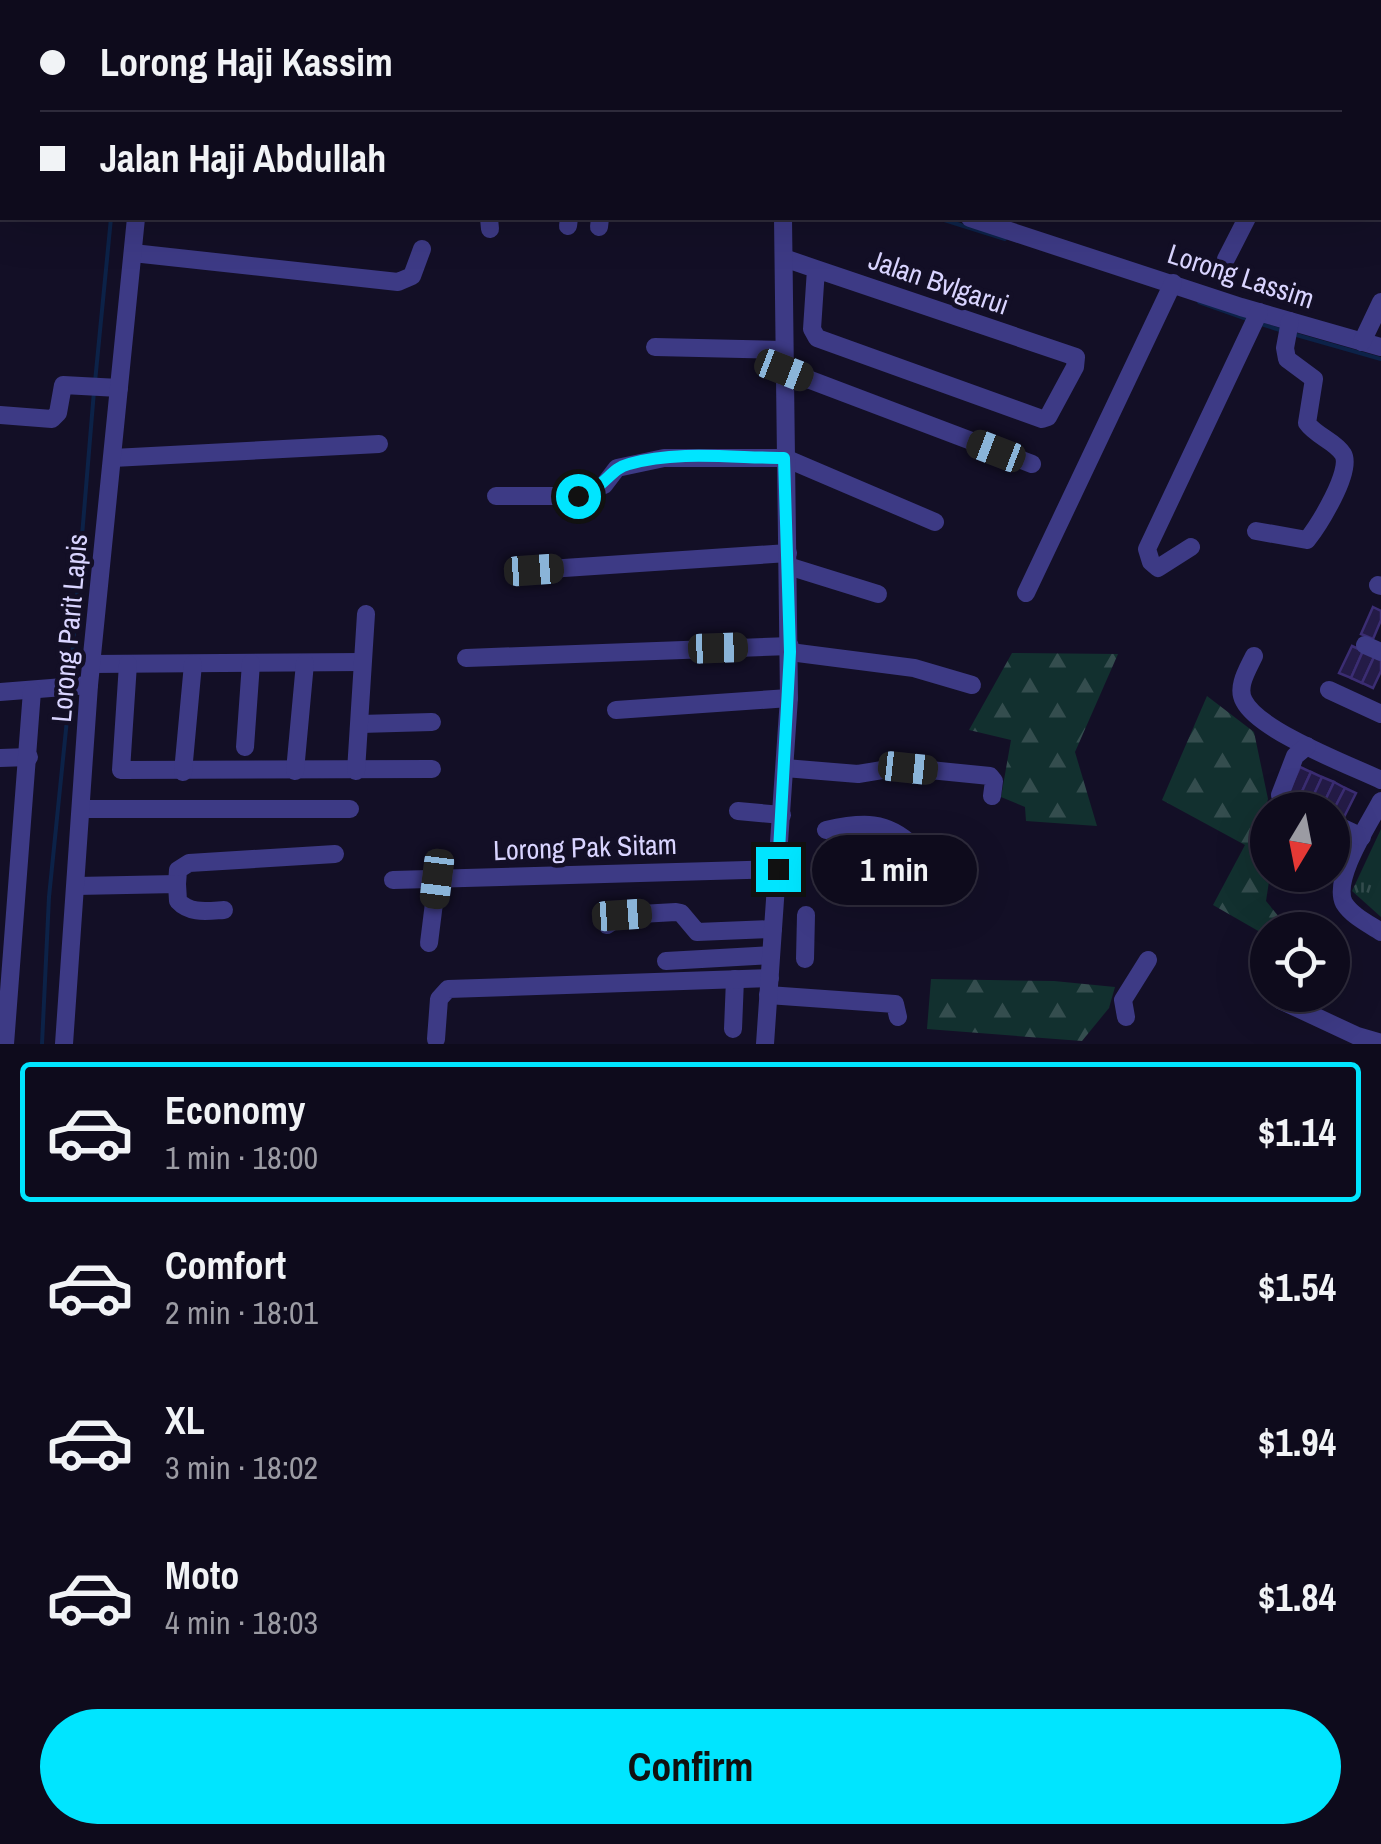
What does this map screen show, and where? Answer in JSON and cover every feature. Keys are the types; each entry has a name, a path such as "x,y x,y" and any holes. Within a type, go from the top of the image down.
{"street":[{"name":"Lorong Parit Lapis","path":"64,1044 81,808 83,685 91,664 136,220"},
{"path":"764,1044 789,698 784,220"},
{"name":"Lorong Lassim","path":"976,220 1259,312 1381,347"},
{"path":"1226,258 1245,220"},
{"path":"134,253 398,282 412,276 422,249"},
{"name":"Jalan Bvlgarui","path":"784,258 1076,357 1075,368 1048,416 1042,418 814,336 816,269"},
{"path":"1026,593 1173,283"},
{"path":"1362,342 1381,302"},
{"path":"1191,547 1158,568 1151,562 1147,549 1259,312"},
{"path":"1256,531 1307,540 1329,507 1345,466 1342,452 1307,423 1314,379 1287,359 1290,321"},
{"path":"655,347 784,350"},
{"path":"784,370 1032,464"},
{"path":"0,415 52,420 58,413 63,385 119,388"},
{"path":"113,458 379,444"},
{"path":"496,496 578,496 604,485 617,468 664,458 784,458 935,522"},
{"path":"534,570 788,560 878,594"},
{"path":"356,771 366,614"},
{"path":"466,658 790,649 914,668 972,685"},
{"path":"1254,656 1241,688 1243,700 1265,721 1307,746 1381,780"},
{"path":"91,664 362,662"},
{"path":"246,747 251,663"},
{"path":"295,771 305,663"},
{"path":"128,664 121,770 432,769"},
{"path":"183,772 193,664"},
{"path":"0,692 83,685"},
{"path":"3,1042 9,856 41,690"},
{"path":"1328,690 1381,714"},
{"path":"616,710 789,698"},
{"path":"360,724 432,722"},
{"path":"1281,792 1295,756 1307,746"},
{"path":"0,758 28,757"},
{"path":"785,768 858,774 900,767 990,776 994,781 992,796"},
{"path":"1381,802 1342,877 1341,894 1352,912 1381,932"},
{"path":"81,808 350,809"},
{"path":"738,811 782,815"},
{"path":"826,830 847,826 890,828 914,848"},
{"path":"1350,832 1362,838"},
{"path":"224,910 197,911 184,907 178,901 178,870 189,863 335,854"},
{"name":"Lorong Pak Sitam","path":"394,880 778,869"},
{"path":"430,943 437,879"},
{"path":"76,886 178,884"},
{"path":"607,924 622,915 676,912 697,932 773,929"},
{"path":"805,958 806,915"},
{"path":"666,961 771,955"},
{"path":"1126,1017 1123,1000 1148,960"},
{"path":"733,1029 735,980"},
{"path":"436,1038 439,999 448,988 735,980 895,1004 898,1017"},
{"path":"1306,1012 1381,1043"}],"green space":[{"path":"1012,653 1118,654 1075,752 1097,826 1026,821 1025,807 1001,797 1011,740 969,730"},
{"path":"1207,696 1254,732 1267,792 1250,792 1250,892 1267,892 1266,901 1275,912 1250,912 1250,926 1213,905 1245,845 1162,800"},
{"path":"1381,829 1381,917 1352,891"},
{"path":"931,979 1054,981 1115,987 1109,1008 1082,1041 927,1029"}],"building":[{"path":"1373,607 1381,611 1381,620 1373,639 1361,634"},
{"path":"1352,646 1363,651 1351,678 1339,673"},
{"path":"1363,651 1374,657 1362,683 1351,678"},
{"path":"1374,657 1381,660 1381,671 1373,688 1362,683"},
{"path":"1300,767 1311,772 1302,792 1288,792"},
{"path":"1311,772 1322,777 1315,792 1302,792"},
{"path":"1322,777 1334,782 1329,792 1315,792"},
{"path":"1334,782 1345,788 1343,792 1329,792"},
{"path":"1345,788 1356,793 1350,805 1350,792 1343,792"}],"waterway":[{"path":"95,382 111,220"},
{"path":"944,220 1005,239"},
{"path":"1199,302 1247,319"},
{"path":"1261,324 1280,330"},
{"path":"1293,334 1381,359"},
{"path":"70,681 94,391"},
{"path":"42,1044 49,897 70,690"}],"route":[{"path":"578,496 595,491 617,468 630,463 664,458 784,458 790,652 778,869"}]}
